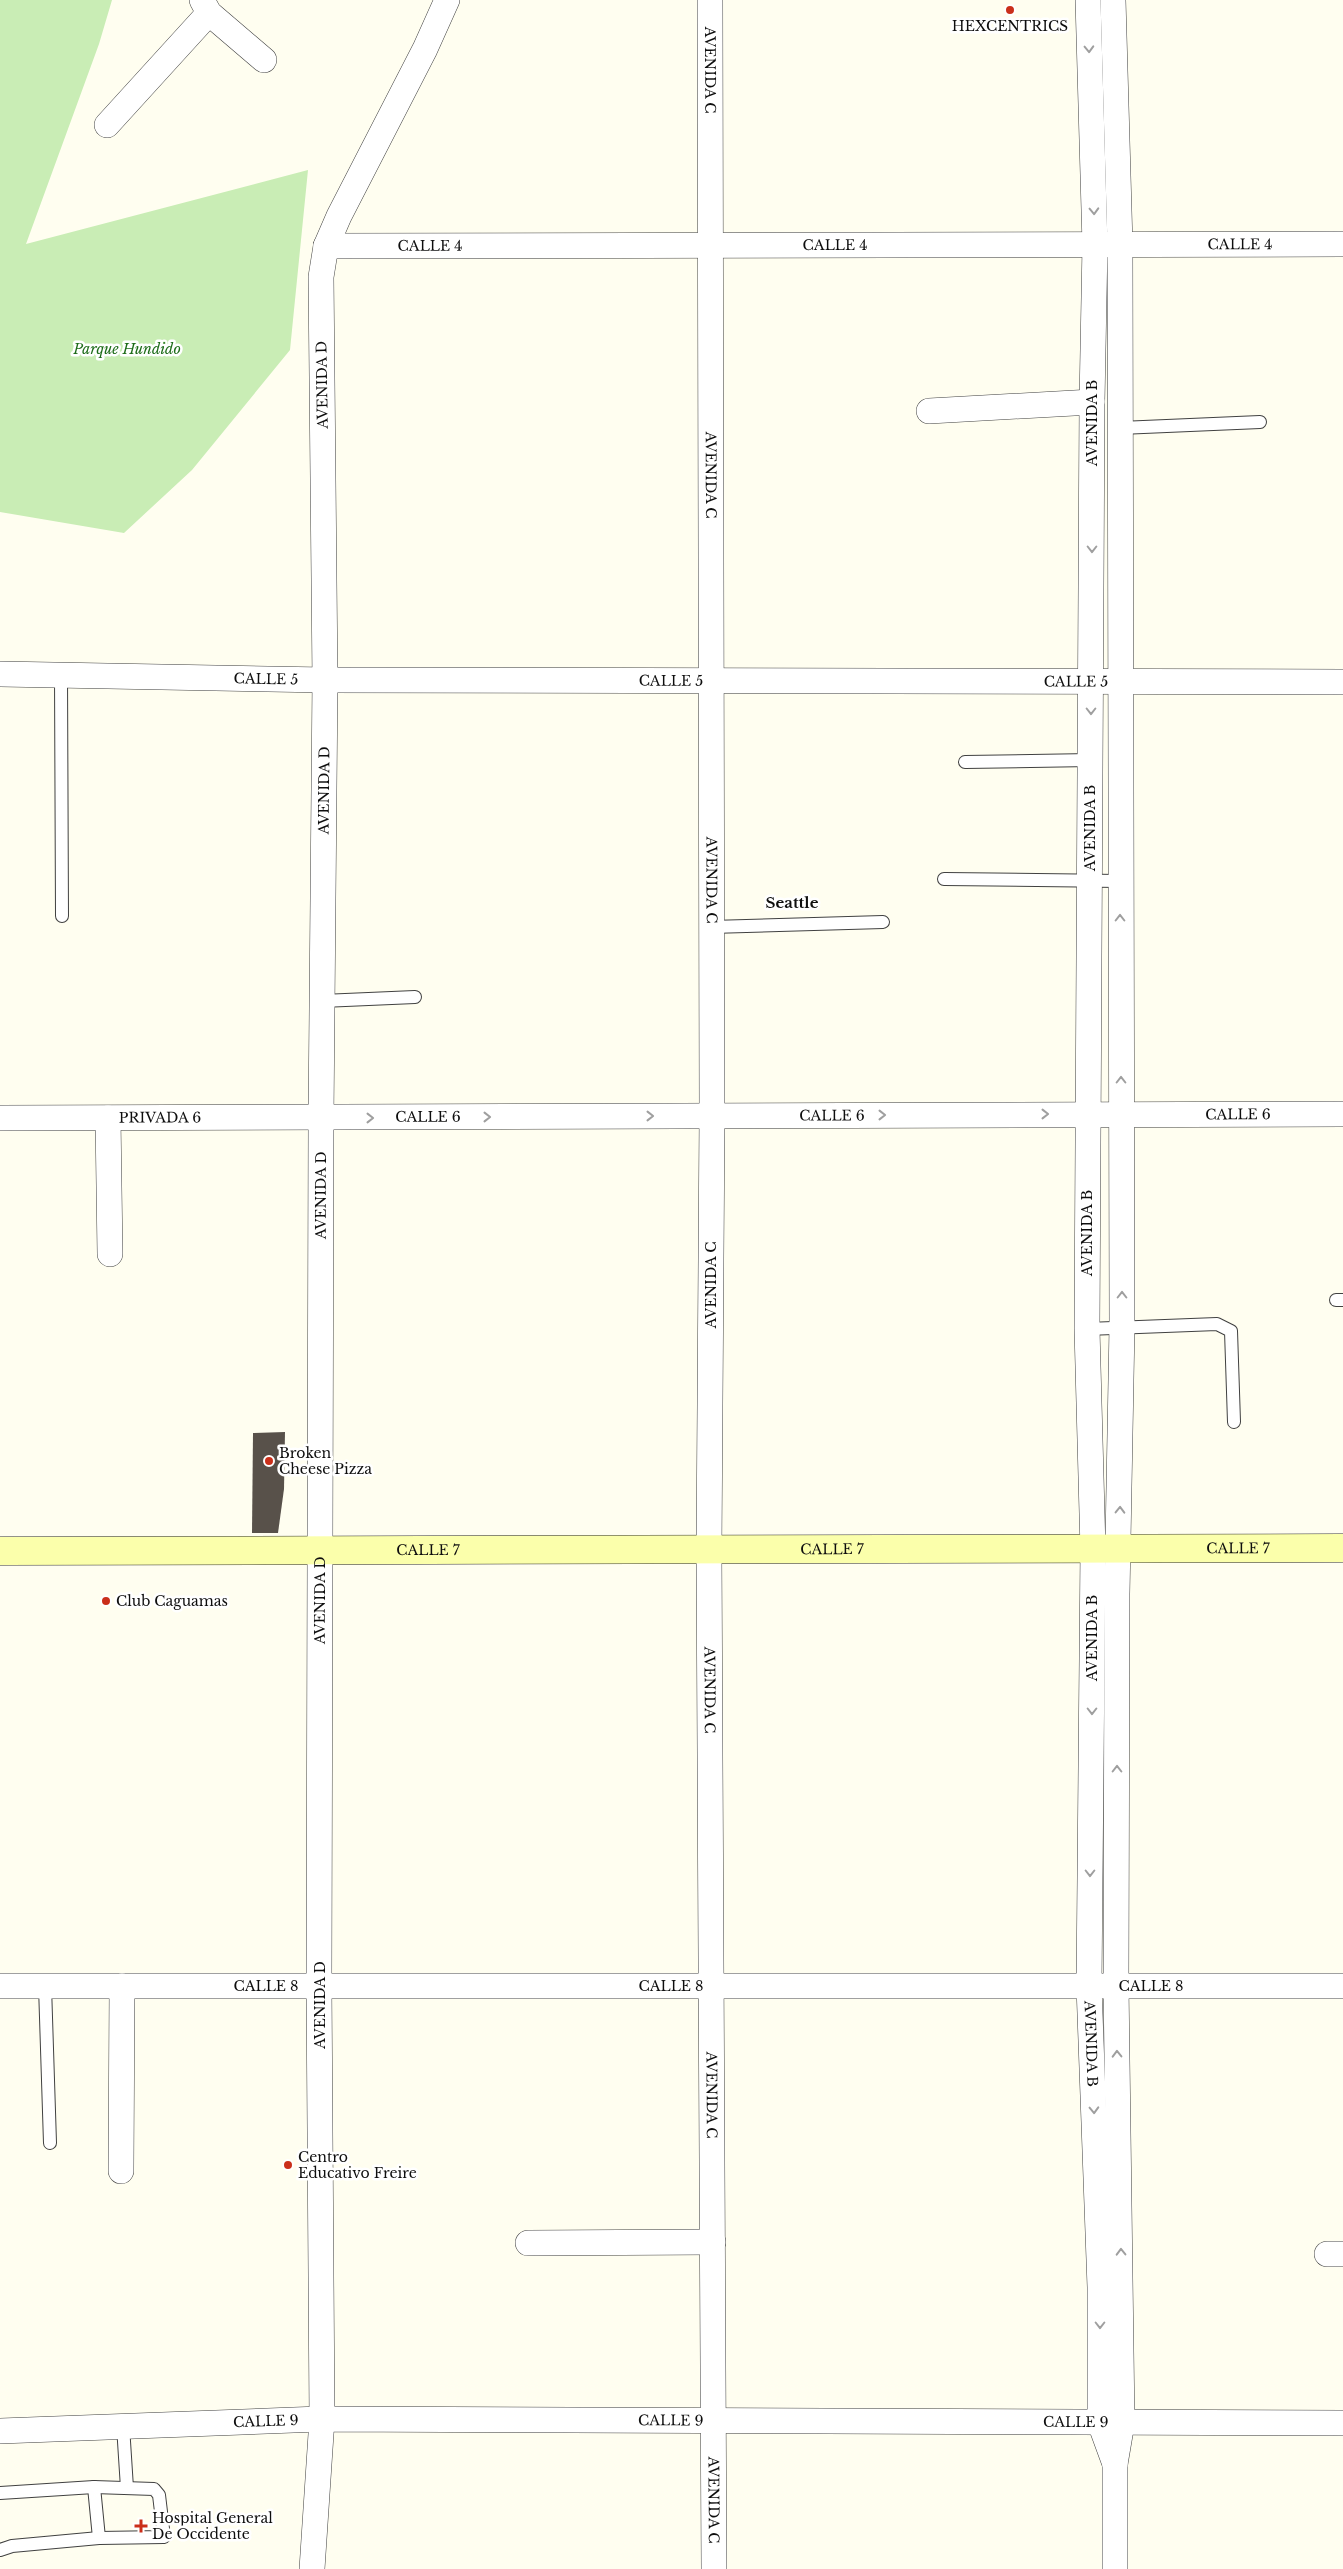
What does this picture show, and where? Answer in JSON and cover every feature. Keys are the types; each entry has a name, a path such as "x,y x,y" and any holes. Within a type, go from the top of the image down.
{"street":[{"name":"AVENIDA D","path":"312,2569 322,2419 320,1986 321,1118 325,680 321,277 326,246 369,153 425,49 447,0"},
{"name":"AVENIDA C","path":"710,0 712,1116 709,1550 714,2569"},
{"name":"AVENIDA B","path":"1088,0 1095,245 1092,402 1086,1329 1093,1550 1089,1986 1111,2288"},
{"name":"AVENIDA B","path":"1113,0 1120,245 1119,681 1122,1326 1116,1804 1116,1986 1111,2288 1111,2423 1115,2464 1115,2569"},
{"path":"107,125 206,6 264,60"},
{"name":"CALLE 4","path":"326,246 1343,244"},
{"path":"929,411 1092,402"},
{"path":"1092,511 1120,511"},
{"name":"CALLE 5","path":"0,674 325,680 1091,680 1343,682"},
{"name":"CALLE 6","path":"321,1118 1343,1114"},
{"name":"PRIVADA 6","path":"0,1118 321,1118"},
{"path":"108,1118 110,1254"},
{"name":"CALLE 7","path":"0,1551 1343,1548"},
{"path":"1091,1803 1116,1804"},
{"name":"CALLE 8","path":"0,1986 1343,1986"},
{"path":"120,2171 122,1986"},
{"path":"528,2243 713,2242"},
{"name":"CALLE 9","path":"0,2431 322,2419 1343,2423"}],"lane":[{"path":"1120,428 1260,422"},
{"path":"61,675 62,916"},
{"path":"965,762 1091,760"},
{"path":"944,879 1120,881"},
{"path":"711,927 883,922"},
{"path":"322,1001 415,997"},
{"path":"1086,1329 1122,1326 1217,1324 1231,1331 1234,1422"},
{"path":"45,1986 50,2143"},
{"path":"123,2426 126,2488"},
{"path":"94,2487 99,2538"},
{"path":"0,2493 94,2487 154,2489 159,2496 164,2538 99,2538 12,2546 0,2550"}],"green space":[{"name":"Parque Hundido","path":"0,0 112,0 99,44 26,244 308,170 290,350 192,470 124,533 0,512"}],"building":[{"name":"Broken Cheese Pizza","path":"285,1432 284,1489 278,1533 252,1533 253,1433"}],"place":[{"name":"HEXCENTRICS","path":"1010,10"},
{"name":"Broken Cheese Pizza","path":"269,1461"},
{"name":"Club Caguamas","path":"106,1601"},
{"name":"Centro Educativo Freire","path":"288,2165"},
{"name":"Hospital General De Occidente","path":"141,2526"}],"district":[{"name":"Seattle","path":"792,902"}]}
